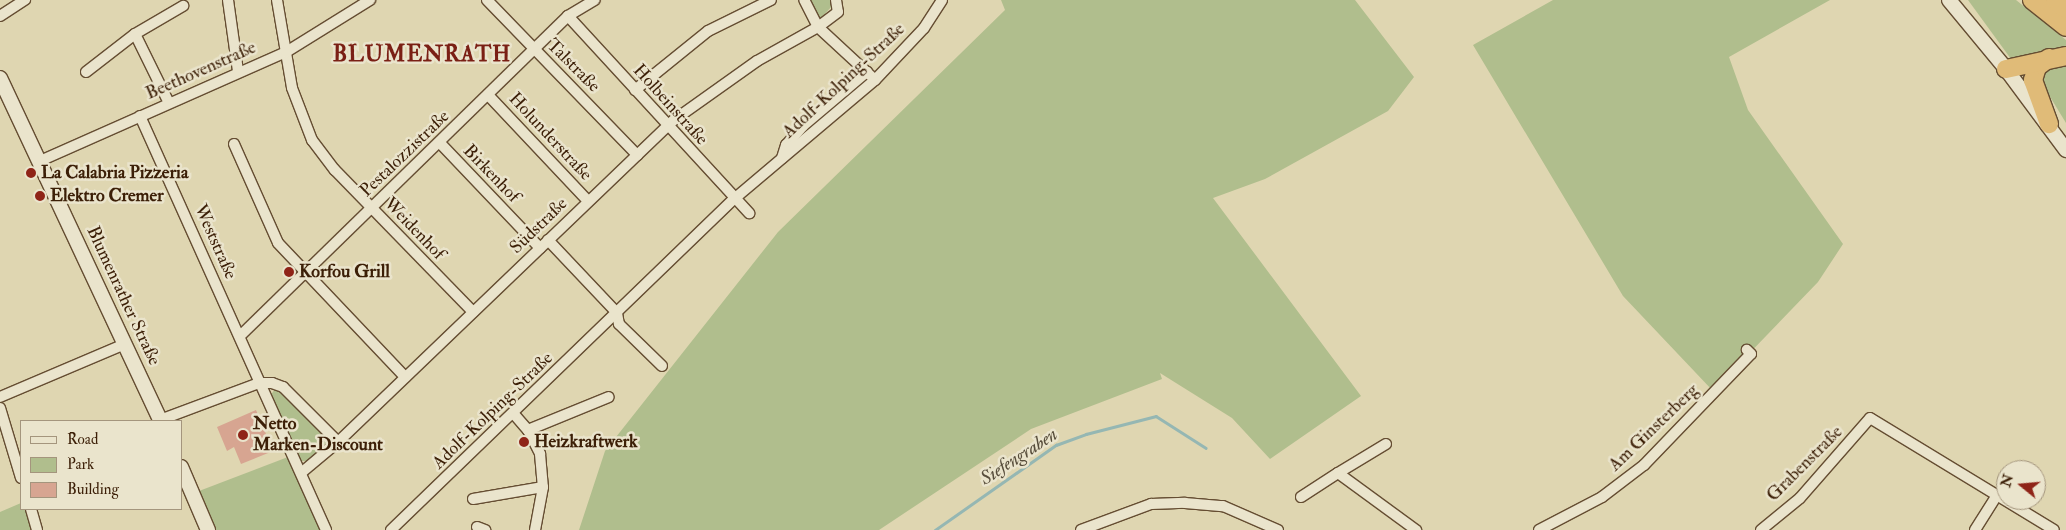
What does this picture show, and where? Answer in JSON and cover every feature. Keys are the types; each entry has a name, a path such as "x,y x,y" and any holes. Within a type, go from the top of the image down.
{"highway":[{"path":"2032,0 2066,27"},
{"path":"2055,0 2066,9"},
{"path":"2006,69 2057,57"},
{"path":"2049,124 2033,80 2037,67 2057,57"}],"street":[{"path":"0,16 25,0"},
{"path":"228,0 238,71"},
{"name":"Weidenhof","path":"276,0 300,114 312,140 372,209 472,312"},
{"name":"Beethovenstraße","path":"40,161 238,71 286,52 370,0"},
{"name":"Talstraße","path":"487,0 534,51 637,155"},
{"name":"Pestalozzistraße","path":"240,336 489,96 568,16 595,0"},
{"path":"635,90 708,31 772,0"},
{"path":"804,0 818,27 875,80"},
{"name":"Südstraße","path":"301,473 338,442 667,126 728,79 818,27 838,12 836,0"},
{"name":"Adolf-Kolping-Straße","path":"392,530 734,199 782,158 801,146 875,80 924,28 942,0"},
{"path":"1949,0 2049,124 2066,150"},
{"path":"86,72 135,34 183,6"},
{"name":"Holbeinstraße","path":"568,16 734,199 749,213"},
{"path":"135,34 169,103"},
{"name":"Adolf-Kolping-Straße","path":"782,158 786,145 803,126 867,72"},
{"name":"Blumenrather Straße","path":"0,78 161,420"},
{"name":"Holunderstraße","path":"489,96 588,201"},
{"name":"Weststraße","path":"140,116 326,530"},
{"name":"Birkenhof","path":"440,143 540,248"},
{"path":"234,144 275,239 405,377"},
{"path":"548,240 617,313 619,324 662,366"},
{"path":"0,398 125,344"},
{"name":"Am Ginsterberg","path":"1539,530 1602,497 1644,465 1751,354 1747,350"},
{"path":"161,420 259,383 283,387 338,442"},
{"path":"528,430 609,397"},
{"path":"0,408 20,475"},
{"path":"512,413 528,430 540,454 543,487 535,530"},
{"name":"Grabenstraße","path":"1760,530 1806,491 1870,418 1996,494"},
{"path":"1301,498 1386,444"},
{"path":"182,469 208,530"},
{"path":"1338,473 1416,530"},
{"path":"473,498 543,487"},
{"path":"1975,530 1996,497"},
{"path":"1081,530 1150,504 1185,503 1223,506 1278,530"},
{"path":"31,510 37,530"},
{"path":"2021,510 2054,530"}],"green space":[{"path":"809,0 832,0 835,3 817,22"},
{"path":"1001,0 1355,0 1414,77 1388,111 1265,179 1213,198 1361,396 1270,459 1232,418 1160,373 1162,379 1031,429 879,530 579,530 605,451 778,232 1005,10"},
{"path":"1553,0 1830,0 1729,57 1748,110 1843,244 1818,282 1713,391 1623,296 1473,45"},
{"path":"1968,0 2016,0 2066,40 2066,49 2011,59"},
{"path":"2066,60 2066,123 2038,77 2046,65"},
{"path":"275,389 282,390 329,441 309,461 301,461 270,396"},
{"path":"288,457 322,530 216,530 199,491"},
{"path":"20,503 20,510 28,510 34,530 0,530 0,512"}],"building":[{"name":"Netto Marken-Discount","path":"256,410 273,451 241,464 234,447 227,451 217,427"}],"waterway":[{"name":"Siefengraben","path":"935,530 1056,445 1086,434 1156,416 1206,448"}],"place":[{"name":"La Calabria Pizzeria","path":"31,173"},
{"name":"Elektro Cremer","path":"40,196"},
{"name":"Korfou Grill","path":"289,272"},
{"name":"Netto Marken-Discount","path":"243,435"},
{"name":"Heizkraftwerk","path":"524,442"}],"district":[{"name":"BLUMENRATH","path":"422,55"}]}
